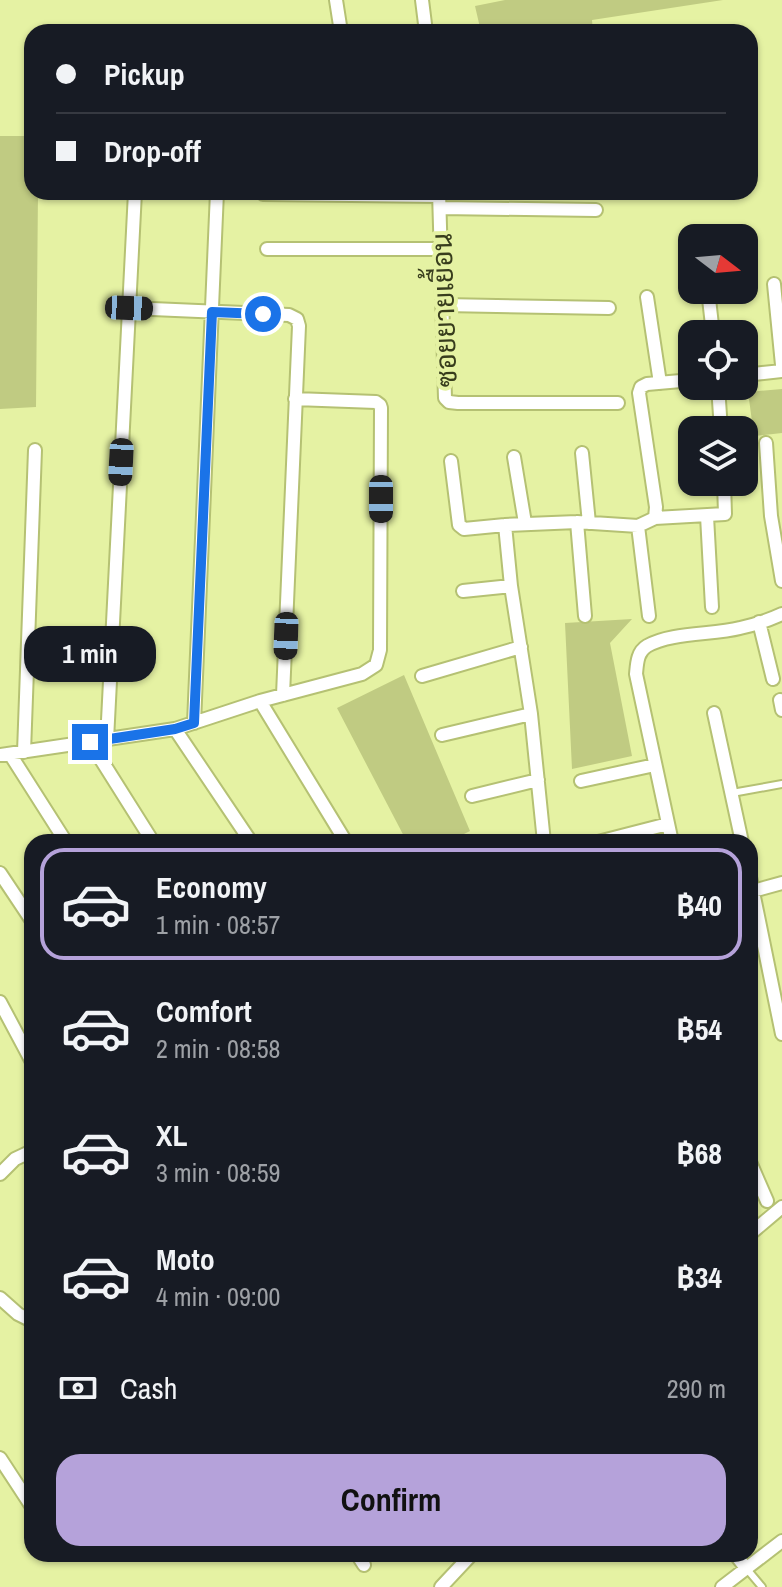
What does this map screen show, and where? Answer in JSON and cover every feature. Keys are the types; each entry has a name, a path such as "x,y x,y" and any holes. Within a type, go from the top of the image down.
{"street":[{"path":"336,0 340,24"},
{"path":"422,0 425,24"},
{"path":"107,740 135,200"},
{"path":"194,723 217,200"},
{"name":"ซอยยายเยื้อน","path":"440,200 445,398 449,402 618,403"},
{"path":"454,200 596,210"},
{"path":"267,249 442,249"},
{"path":"774,284 782,365"},
{"path":"647,297 660,383"},
{"path":"444,305 609,308"},
{"path":"129,308 289,315 297,319 283,695"},
{"path":"758,374 782,371"},
{"path":"655,518 639,393 641,387 647,384 678,381"},
{"path":"60,834 5,755 175,729 260,701 362,674 376,665 380,650 381,408 376,402 295,399"},
{"path":"766,443 777,516 782,581"},
{"path":"24,752 35,450"},
{"path":"582,453 585,616"},
{"path":"514,457 525,523"},
{"path":"451,461 459,525 464,529 525,523 638,526 655,518 725,514 724,496"},
{"path":"707,516 712,607"},
{"path":"505,525 531,714 542,834"},
{"path":"638,526 649,616"},
{"path":"463,591 511,586"},
{"path":"670,834 636,674 637,659 645,647 676,637 739,629 782,614"},
{"path":"759,622 773,679"},
{"path":"422,676 521,647"},
{"path":"260,701 341,834"},
{"path":"714,713 740,834"},
{"path":"442,735 531,714"},
{"path":"175,729 246,834"},
{"path":"90,742 148,834"},
{"path":"581,781 655,765"},
{"path":"472,796 538,780"},
{"path":"629,834 668,824"},
{"path":"0,873 24,909"},
{"path":"758,890 782,883"},
{"path":"758,916 782,1034"},
{"path":"0,1002 24,1047"},
{"path":"0,1174 24,1155"},
{"path":"758,1180 767,1201"},
{"path":"758,1227 782,1207"},
{"path":"0,1298 24,1317"},
{"path":"0,1458 24,1495"},
{"path":"758,1559 782,1541"},
{"path":"441,1587 464,1562"},
{"path":"741,1562 746,1568"},
{"path":"722,1587 754,1562"}],"lane":[{"path":"732,793 782,784"},
{"path":"746,1568 762,1587"}],"green space":[{"path":"505,0 723,0 592,20 592,24 479,24 475,6"},
{"path":"0,136 24,136 24,200 38,200 36,407 0,409"},
{"path":"782,389 782,433 758,436 758,416 751,416 749,400 758,400 758,391"},
{"path":"632,619 610,643 632,756 572,769 565,623"},
{"path":"404,675 470,831 464,834 403,834 337,708"}],"route":[{"path":"90,742 175,729 194,723 212,312 263,314"}]}
